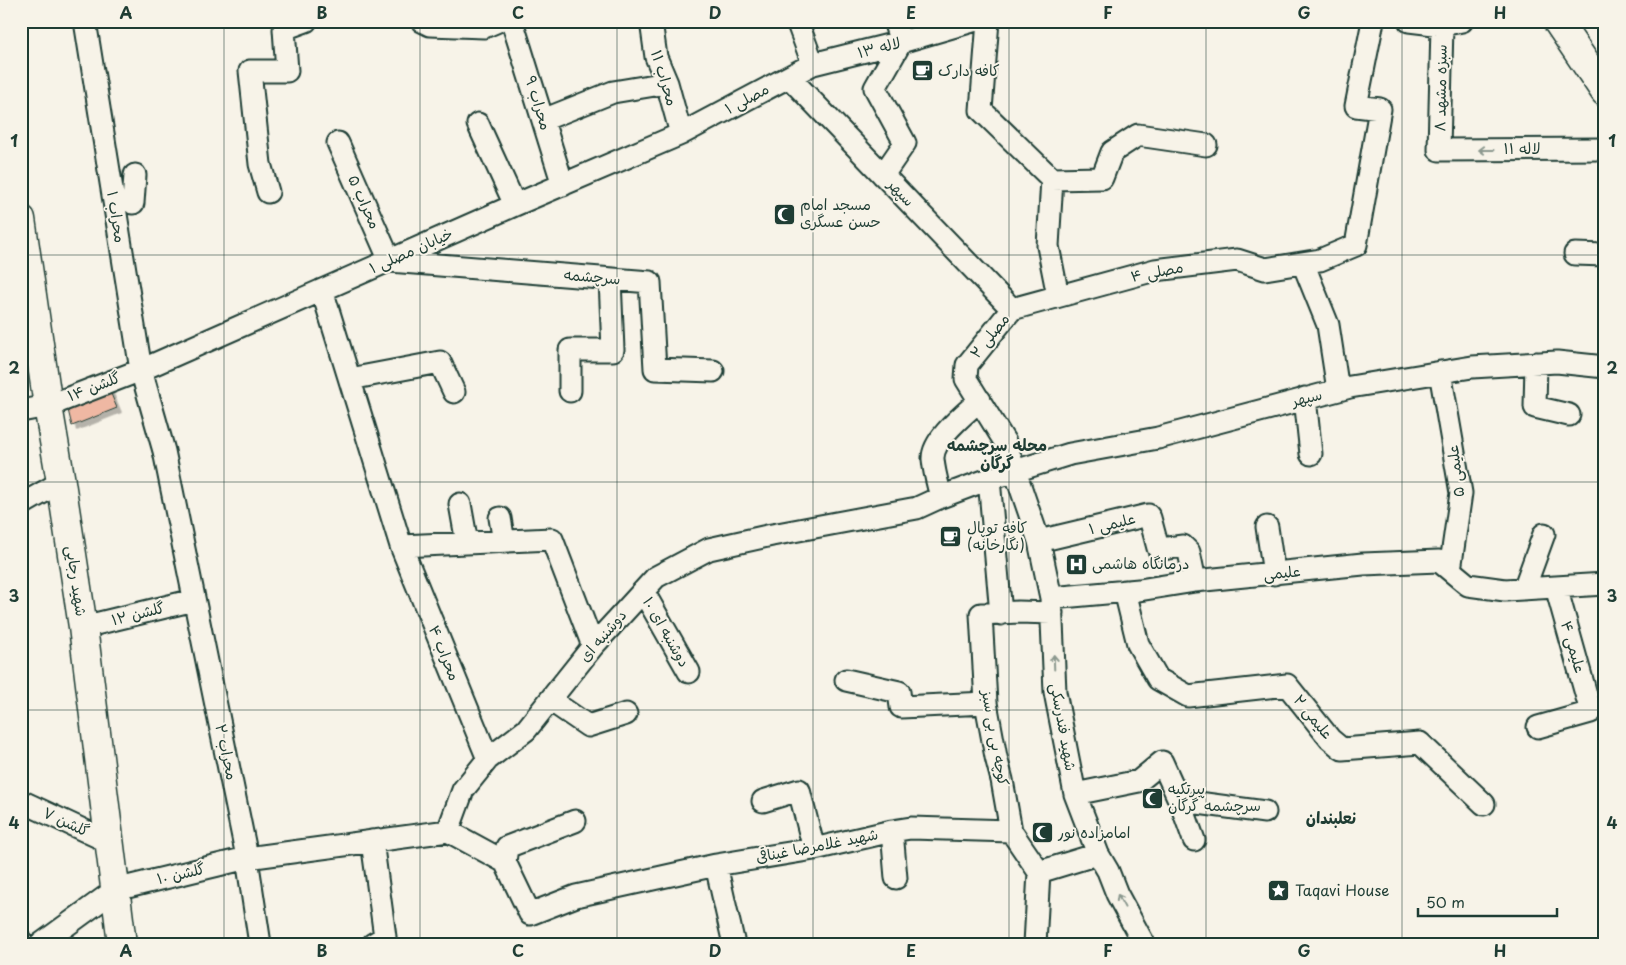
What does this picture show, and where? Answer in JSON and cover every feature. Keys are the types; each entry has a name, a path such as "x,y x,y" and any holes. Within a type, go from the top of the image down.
{"main road":[{"path":"1557,21 1605,92"},
{"name":"شهید رجایی","path":"21,219 83,627 122,944"}],"street":[{"name":"۱ محراب","path":"85,21 141,370 164,451 194,600"},
{"path":"268,192 260,164 250,71 287,71 284,29 306,21"},
{"path":"422,21 430,25 484,27 498,21"},
{"name":"۹ محراب","path":"512,21 563,185"},
{"name":"۱۱ محراب","path":"651,21 656,57 667,83 681,134"},
{"path":"798,21 813,64"},
{"path":"883,175 905,142 875,88 901,42 894,21"},
{"name":"لاله ۱۳","path":"813,64 901,42 973,21"},
{"path":"988,21 981,110 1052,179 1102,178 1112,152 1138,135 1206,145"},
{"name":"۴ مصلی","path":"1012,308 1155,270 1236,260 1265,269 1320,260 1356,244 1380,110 1356,106 1373,21"},
{"path":"1409,21 1452,23"},
{"name":"۸ سبزه مشهد","path":"1440,150 1452,23"},
{"name":"۱ مصلی","path":"681,134 813,64"},
{"name":"سپهر","path":"789,77 1012,308"},
{"path":"543,120 613,92 667,83"},
{"path":"478,124 515,205"},
{"name":"خیابان مصلی ۱","path":"141,370 681,134"},
{"name":"۵ محراب","path":"338,143 390,261"},
{"name":"۱۱ لاله","path":"1440,150 1605,149"},
{"path":"133,203 135,175"},
{"path":"1052,179 1048,246 1058,296"},
{"path":"1575,254 1605,256"},
{"name":"سرچشمه","path":"390,261 650,282 655,369 712,371"},
{"path":"1303,263 1328,325 1338,390"},
{"path":"570,391 570,350 613,350 610,278"},
{"name":"۴ محراب","path":"322,290 401,546 488,759"},
{"name":"۲ مصلی","path":"1012,308 967,365 966,379 1005,442 1014,470"},
{"path":"350,379 440,362 454,392"},
{"name":"سپهر","path":"1014,470 1070,454 1158,438 1338,390 1440,372 1472,367 1557,362 1605,366"},
{"path":"1536,363 1535,408 1569,416"},
{"name":"گلشن ۱۴","path":"21,411 48,406 141,370"},
{"name":"۵ علیمی","path":"1440,372 1461,493 1450,570"},
{"path":"1305,398 1310,454"},
{"path":"941,497 933,458 935,446 942,436 980,400"},
{"name":"دوشنبه ای","path":"448,831 463,790 488,759 526,730 592,646 656,576 709,549 772,535 917,508 1014,470"},
{"name":"شهید فندرسکی","path":"1014,470 1039,541 1052,605 1055,692 1075,794 1098,854 1144,944"},
{"name":"کوچه بی بی سبز","path":"989,479 991,614 986,703 1011,831"},
{"path":"21,505 61,482"},
{"path":"460,504 467,543"},
{"name":"۱ علیمی","path":"1039,541 1148,515 1158,548 1183,546 1188,552 1195,581"},
{"path":"500,518 504,542"},
{"path":"1267,527 1274,574"},
{"path":"1515,589 1544,534"},
{"path":"401,546 552,539 592,646"},
{"name":"علیمی","path":"991,614 1018,612 1125,591 1195,581 1363,564 1440,561 1468,585 1515,589 1605,584"},
{"name":"۴ علیمی","path":"1538,727 1591,712 1556,587"},
{"name":"۱۰ دوشنبه ای","path":"643,591 689,672"},
{"name":"۲ علیمی","path":"1125,591 1138,644 1153,670 1158,678 1188,696 1287,685 1330,739 1342,749 1420,744 1484,804"},
{"name":"۱۲ گلشن","path":"83,627 194,600"},
{"name":"۲ محراب","path":"194,600 247,858 260,944"},
{"path":"846,680 899,692 901,707 986,703"},
{"path":"550,700 588,726 626,714"},
{"path":"1075,794 1139,781 1162,762 1181,804 1194,840"},
{"path":"764,801 800,790 814,849"},
{"name":"۷ گلشن","path":"21,801 110,843"},
{"path":"1181,804 1198,803 1265,812"},
{"path":"247,858 448,831 505,862 507,847 575,821"},
{"name":"شهید غلامرضا غیناقی","path":"505,862 530,914 576,896 716,865 814,849 892,831 911,828 1011,831"},
{"path":"892,831 896,878"},
{"path":"1011,831 1039,872 1035,944"},
{"path":"372,841 379,940"},
{"path":"1039,872 1098,854"},
{"name":"۱۰ گلشن","path":"116,890 247,858"},
{"path":"716,865 733,940 732,944"},
{"path":"41,944 116,890"}],"building":[{"path":"106,382 117,408 72,426 66,402"}],"place":[{"name":"کافه دارک","path":"922,71"},
{"name":"مسجد امام حسن عسگری","path":"784,214"},
{"name":"کافه توپال (نگارخانه)","path":"951,537"},
{"name":"درمانگاه هاشمی","path":"1076,564"},
{"name":"پیرتکیه سرچشمه گرگان","path":"1152,798"},
{"name":"امامزاده نور","path":"1042,833"},
{"name":"Taqavi House","path":"1279,891"}],"district":[{"name":"محله سرچشمه گرگان","path":"997,454"},
{"name":"نعلبندان","path":"1331,818"}]}
